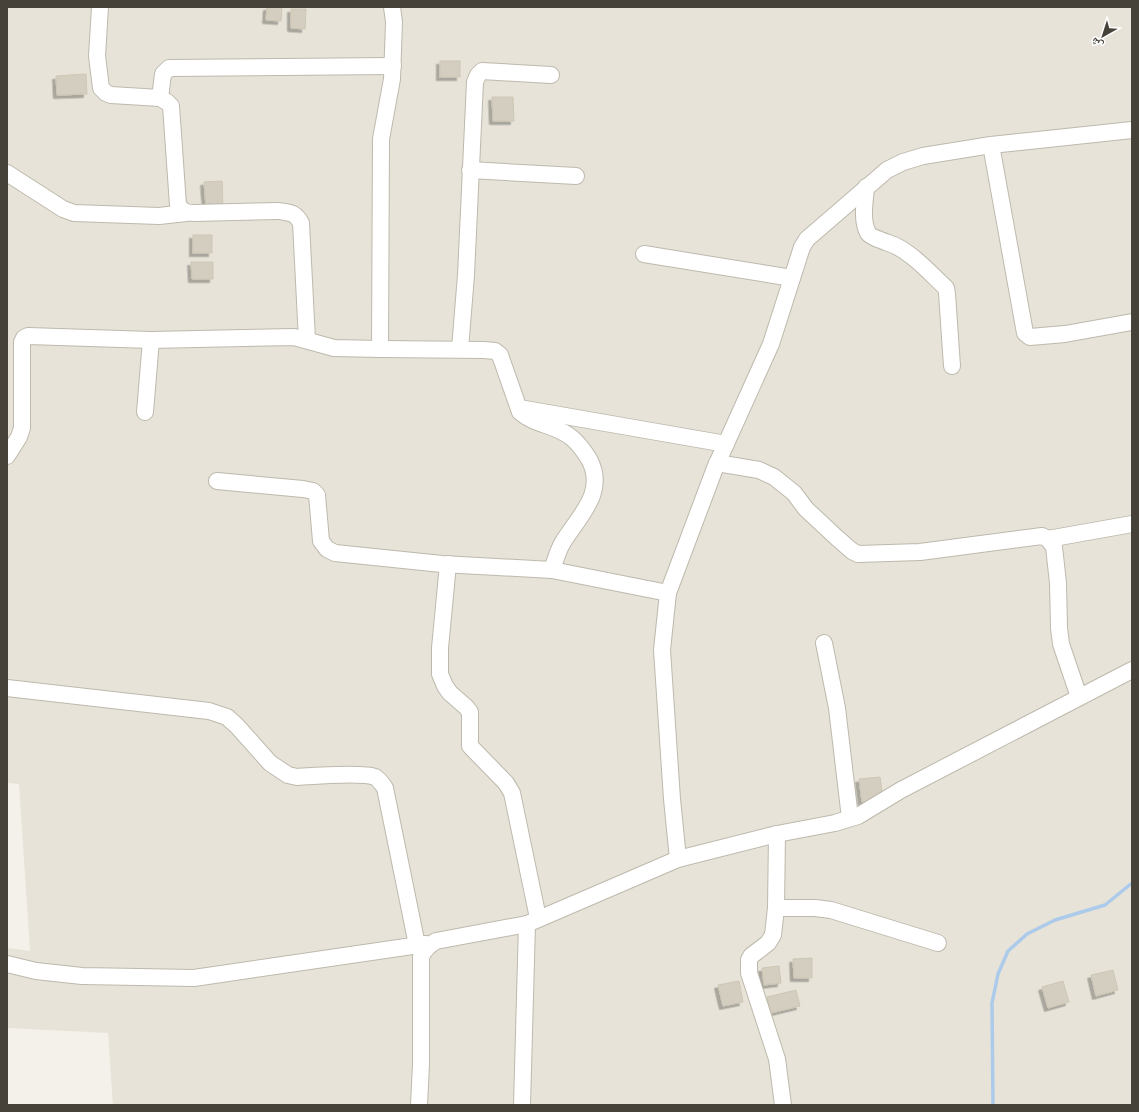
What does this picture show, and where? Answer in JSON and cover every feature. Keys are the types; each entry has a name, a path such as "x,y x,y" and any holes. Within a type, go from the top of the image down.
{"street":[{"path":"100,7 97,56 101,88 106,93 111,95 160,98 167,102 172,110 178,205 186,213"},
{"path":"380,349 381,139 392,79 394,22 392,7"},
{"path":"160,98 163,74 169,68 393,66"},
{"path":"460,349 466,275 475,82 478,75 482,71 551,75"},
{"path":"678,859 672,799 662,650 668,594 717,463 771,344 802,247 807,239 887,170 903,162 923,156 991,145 1132,130"},
{"path":"991,145 1025,333 1027,336 1065,334 1132,322"},
{"path":"470,170 576,176"},
{"path":"7,173 63,209 74,213 159,216 186,213 279,211 292,213 298,217 301,223 307,340"},
{"path":"866,188 865,221 870,236 904,250 916,259 946,288 952,366"},
{"path":"644,254 792,278"},
{"path":"7,456 19,437 22,428 22,342 24,338 28,336 151,340 294,337 334,348 460,349 495,351 500,356 520,412 525,417 560,430 571,437 584,450 592,465 595,479 594,490 588,503 562,543 552,570"},
{"path":"145,412 151,340"},
{"path":"518,408 726,444"},
{"path":"717,463 759,470 774,477 794,493 806,509 836,537 852,551 858,554 920,552 1042,536 1048,539 1054,547 1058,583 1059,628 1061,644 1079,697"},
{"path":"217,482 313,491 317,495 321,541 326,549 335,553 448,564 552,570 668,594"},
{"path":"1048,539 1132,524"},
{"path":"448,564 440,648 440,674 450,693 470,712 470,746 506,783 512,793 532,921 522,1105"},
{"path":"824,644 836,708 850,818"},
{"path":"7,964 36,971 82,976 194,978 424,944 532,921 678,859 862,814 901,790 1132,670"},
{"path":"7,688 209,712 227,717 270,763 288,775 297,777 360,775 374,777 380,781 385,788 424,944 424,951 421,957 421,1064 419,1105"},
{"path":"777,834 776,908 773,935 768,943 751,956 749,960 750,973 777,1059 783,1105"},
{"path":"776,908 815,908 831,910 938,943"}],"shaded area":[{"path":"7,7 1132,7 1132,1105 113,1105 108,1033 7,1028 7,948 30,951 19,784 7,783"}],"building":[{"path":"267,7 282,7 281,21 266,20"},
{"path":"291,9 306,9 305,29 291,28"},
{"path":"440,61 460,61 460,77 440,77"},
{"path":"86,74 87,94 57,95 56,76"},
{"path":"492,97 513,97 514,121 493,121"},
{"path":"222,181 223,206 206,207 204,182"},
{"path":"193,235 212,235 212,253 193,253"},
{"path":"191,262 213,262 213,279 192,279"},
{"path":"880,777 883,799 862,802 859,779"},
{"path":"812,958 812,978 794,978 793,959"},
{"path":"779,966 781,983 764,985 762,968"},
{"path":"1113,970 1118,990 1096,996 1091,975"},
{"path":"739,981 743,1002 723,1006 718,985"},
{"path":"1063,981 1069,1002 1048,1008 1042,987"},
{"path":"796,990 800,1006 771,1013 767,997"}],"waterway":[{"path":"993,1105 992,1003 998,974 1008,951 1027,934 1055,920 1105,905 1132,883"}]}
